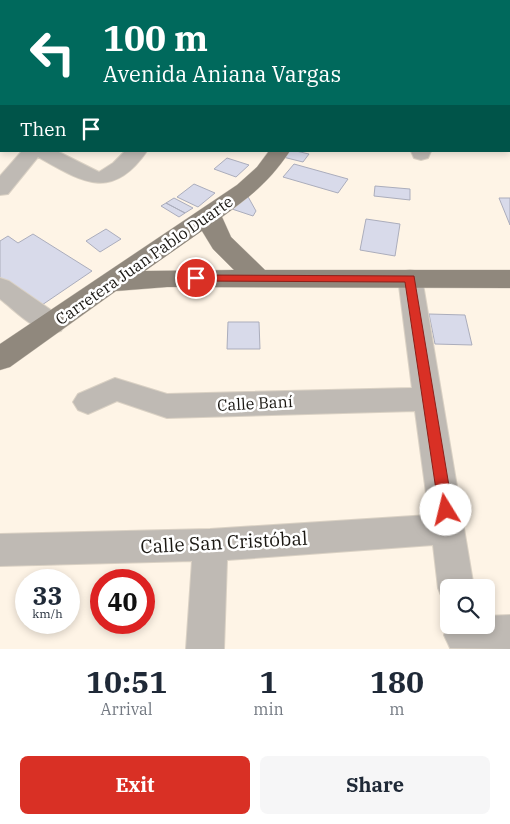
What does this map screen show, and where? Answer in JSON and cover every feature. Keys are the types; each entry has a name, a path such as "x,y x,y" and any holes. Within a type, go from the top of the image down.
{"main road":[{"name":"Carretera Juan Pablo Duarte","path":"0,359 113,283 167,242 245,190 265,172 279,152"},
{"path":"210,214 211,228 218,240 260,279"},
{"path":"113,283 167,278 510,278"}],"street":[{"path":"0,189 32,152"},
{"path":"44,152 88,175 99,178 111,173 137,152"},
{"path":"410,278 455,579"},
{"path":"0,286 52,324"},
{"name":"Calle Baní","path":"88,402 115,389 167,406 428,399"},
{"name":"Calle San Cristóbal","path":"0,550 210,545 448,529"},
{"path":"205,649 210,545"},
{"path":"463,636 510,634"}],"building":[{"path":"286,152 309,154 303,162 283,157"},
{"path":"227,158 249,165 236,177 214,169"},
{"path":"294,164 348,179 338,193 283,177"},
{"path":"194,184 215,193 198,207 177,197"},
{"path":"375,186 410,189 410,200 374,196"},
{"path":"246,193 256,211 253,216 226,207"},
{"path":"174,198 193,208 185,213 166,203"},
{"path":"499,198 510,198 510,225"},
{"path":"166,203 185,213 179,217 161,206"},
{"path":"366,219 400,224 395,256 360,250"},
{"path":"106,229 121,239 100,252 86,241"},
{"path":"33,234 92,271 39,307 0,280 0,241 8,236 18,243"},
{"path":"429,314 465,315 472,345 435,344"},
{"path":"228,322 259,322 260,349 227,349"}],"route":[{"path":"196,278 410,278 446,510"}]}
